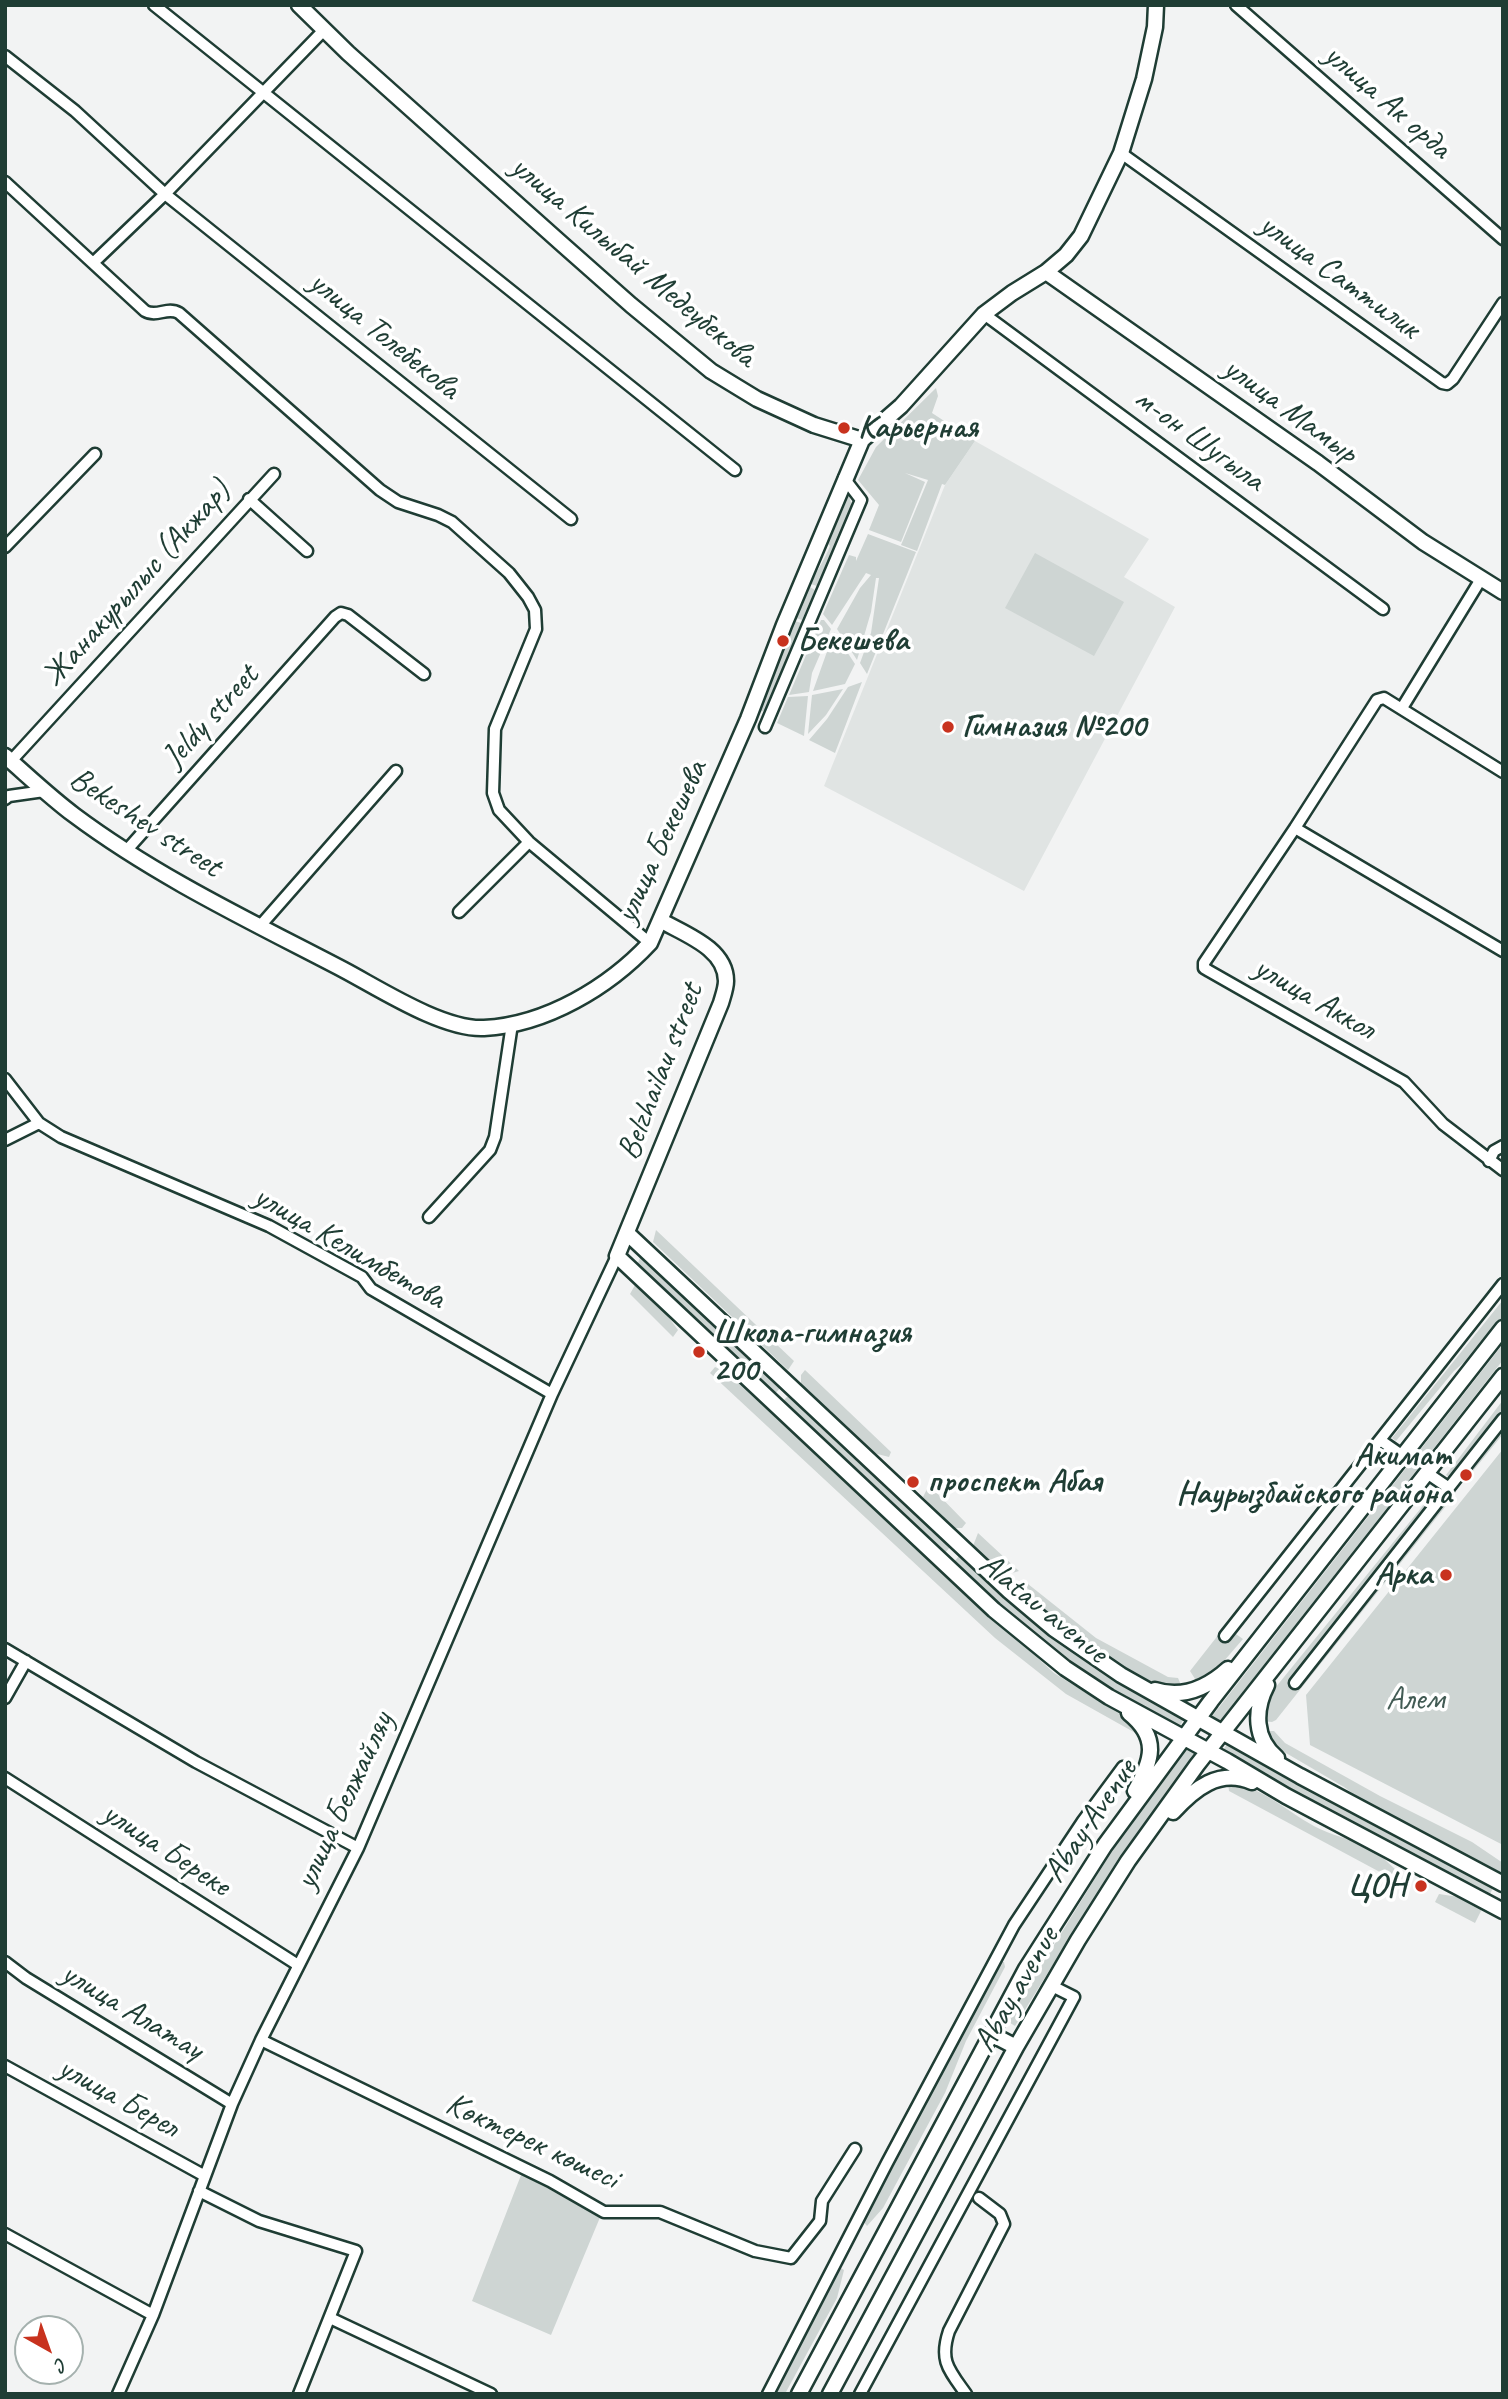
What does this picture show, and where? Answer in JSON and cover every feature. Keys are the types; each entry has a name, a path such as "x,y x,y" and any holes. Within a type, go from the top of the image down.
{"main road":[{"name":"улица Килыбай Медеубекова","path":"299,5 611,288 710,371 757,399 814,425 862,440"},
{"path":"862,440 901,406 984,314 1046,272 1066,255 1081,236 1121,153 1144,79 1155,27 1156,5"},
{"name":"улица Мамыр","path":"1046,272 1318,463 1423,542 1503,592"},
{"name":"улица Бекешева","path":"260,926 407,1004 449,1022 482,1028 512,1024 547,1013 584,994 631,963 650,943 748,719 844,478 862,440"},
{"name":"Bekeshev street","path":"8,759 74,815 126,851 184,886 260,926"},
{"name":"Belzhailau street","path":"627,1233 721,1003 726,981 721,961 710,949 660,920"},
{"name":"улица Белжайляу","path":"617,1256 627,1233"},
{"name":"Alatau avenue","path":"627,1233 958,1544 1054,1629 1122,1675 1198,1719 1503,1884"},
{"name":"Alatau avenue","path":"617,1256 994,1611 1057,1662 1109,1697 1286,1796 1503,1910"},
{"name":"Abay Avenue","path":"799,2394 1026,1969 1105,1845 1198,1719 1503,1328"},
{"name":"Abay avenue","path":"830,2394 1016,2047 1128,1861 1208,1751 1503,1376"},
{"path":"775,1404 788,1386"},
{"path":"944,1563 958,1544"},
{"path":"1122,1675 1158,1691 1187,1693 1218,1678 1256,1644"},
{"path":"1279,1662 1262,1695 1258,1726 1263,1742 1270,1752 1300,1776"},
{"path":"1105,1845 1149,1767 1150,1753 1150,1741 1144,1730 1135,1718 1109,1697"},
{"path":"1128,1861 1201,1785 1232,1777 1245,1779 1286,1796"},
{"path":"991,2034 1016,2047"}],"street":[{"path":"154,5 735,470"},
{"name":"улица Ак орда","path":"1236,5 1503,239"},
{"path":"93,263 165,194 324,30"},
{"name":"улица Толебекова","path":"5,56 75,111 165,194 571,519"},
{"name":"улица Саттилик","path":"1121,153 1442,383 1447,384 1453,379 1502,307"},
{"path":"5,182 145,311 153,314 171,310 179,313 380,490 398,502 452,522 509,573 535,610 536,629 495,729 493,793 499,810 529,842 650,943"},
{"name":"м-он Шугыла","path":"984,314 1383,609"},
{"path":"5,547 95,454"},
{"name":"Жанакурылыс (Акжар)","path":"8,759 274,474"},
{"path":"765,727 861,500 844,478"},
{"path":"249,499 307,551"},
{"path":"1402,708 1481,579"},
{"name":"Jeldy street","path":"126,851 341,613 348,615 424,674"},
{"path":"1503,772 1384,698 1377,700 1295,828 1503,951"},
{"path":"260,926 396,771"},
{"path":"5,799 9,796 44,791"},
{"name":"улица Аккол","path":"1295,828 1205,959 1204,968 1404,1082 1436,1117 1489,1161"},
{"path":"459,912 529,842"},
{"path":"429,1217 490,1150 495,1137 512,1024"},
{"path":"5,1079 39,1124 5,1140"},
{"name":"улица Келимбетова","path":"39,1124 61,1138 269,1226 362,1277 371,1289 552,1394"},
{"path":"1503,1146 1494,1152 1489,1161 1503,1170"},
{"name":"улица Белжайляу","path":"118,2394 153,2315 232,2104 261,2040 358,1848 552,1394 617,1256"},
{"path":"1225,1636 1503,1284"},
{"path":"1295,1683 1503,1419"},
{"path":"1380,1440 1403,1456"},
{"path":"1427,1473 1449,1488"},
{"path":"5,1649 196,1762 358,1848"},
{"path":"5,1698 26,1661"},
{"path":"768,2394 1014,1925 1083,1821 1123,1767"},
{"name":"улица Береке","path":"5,1778 298,1965"},
{"name":"улица Алатау","path":"5,1962 26,1978 232,2104"},
{"path":"860,2394 1074,1997 1052,1986"},
{"name":"Көктерек көшесі","path":"261,2040 550,2181 604,2212 660,2212 755,2251 792,2258 820,2221 822,2201 855,2149"},
{"name":"улица Берел","path":"5,2066 205,2176"},
{"path":"199,2191 260,2221 356,2251 299,2394"},
{"path":"966,2394 950,2372 944,2347 949,2331 1004,2224 1000,2214 979,2197"},
{"path":"5,2234 153,2315"},
{"path":"330,2318 491,2394"}],"shaded area":[{"path":"975,441 1149,539 1124,577 1175,607 1024,891 824,786 945,485"}],"green space":[{"path":"936,388 938,396 932,413 975,441 945,485 942,484 917,551 901,545 928,480 905,473 925,482 901,542 869,530 879,505 858,480 876,447"},
{"path":"849,495 852,506 817,586 811,584 828,551 828,544"},
{"path":"868,534 916,552 867,674 860,663 871,633 879,578 876,578 871,612 857,660 837,629 860,588 871,575 866,573 832,625 823,614 849,555 856,557 856,561"},
{"path":"1035,553 1124,602 1094,656 1005,608"},
{"path":"810,587 815,590 802,620 796,618"},
{"path":"821,620 831,629 812,673 809,692 789,695"},
{"path":"795,621 801,623 765,710 756,714"},
{"path":"834,632 855,664 845,684 813,691"},
{"path":"862,682 835,753 809,740 848,687"},
{"path":"843,689 826,715 808,734 812,695"},
{"path":"808,696 804,736 777,723 788,697"},
{"path":"656,1230 794,1361 788,1370 653,1242"},
{"path":"642,1253 778,1384 780,1388 775,1394 770,1393 637,1265"},
{"path":"635,1285 664,1311 678,1330 673,1337 630,1294"},
{"path":"1503,1300 1503,1323 1489,1340 1454,1371 1396,1441 1392,1438"},
{"path":"1503,1344 1503,1360 1221,1720 1213,1720 1213,1715"},
{"path":"715,1367 726,1372 1054,1673 1123,1716 1139,1735 1066,1694 995,1638 710,1373"},
{"path":"805,1370 891,1452 889,1457 866,1451 807,1391 801,1383 801,1375"},
{"path":"791,1397 948,1543 950,1547 945,1553 940,1552 784,1406 783,1401"},
{"path":"1503,1400 1503,1413 1450,1478 1446,1475"},
{"path":"1503,1424 1503,1434 1473,1471 1469,1468"},
{"path":"1374,1436 1377,1438 1222,1635 1230,1641 1236,1634 1243,1639 1211,1676 1197,1682 1190,1671"},
{"name":"Алем","path":"1503,1449 1503,1845 1310,1745 1306,1695"},
{"path":"929,1485 966,1523 962,1528 955,1528 923,1497"},
{"path":"1434,1492 1438,1494 1287,1684 1293,1689 1445,1499 1449,1502 1276,1720 1262,1721 1267,1698"},
{"path":"978,1533 1019,1571 1009,1574 995,1568 973,1546"},
{"path":"959,1556 1077,1654 1182,1716 1180,1726 1175,1726 1113,1692 1050,1648 953,1563"},
{"path":"1028,1584 1096,1638 1168,1677 1178,1678 1181,1685 1167,1686 1152,1682 1114,1660 1036,1601 1025,1591"},
{"path":"1266,1731 1274,1731 1285,1743 1380,1796 1472,1842 1503,1863 1500,1876 1375,1810 1344,1787 1274,1746"},
{"path":"1228,1742 1494,1886 1489,1896 1291,1792 1222,1752"},
{"path":"1187,1748 1195,1750 1195,1754 1120,1856 1015,2026 1007,2021 1112,1851"},
{"path":"1228,1783 1252,1789 1320,1829 1369,1848 1396,1870 1391,1878 1229,1791"},
{"path":"1439,1894 1465,1898 1483,1907 1475,1923 1435,1902"},
{"path":"1001,1962 1004,1962 1005,1967 966,2041 945,2093 883,2208 867,2226 863,2221 881,2185"},
{"path":"523,2170 601,2215 551,2335 472,2301"},
{"path":"839,2267 844,2270 837,2298 786,2392 773,2394"}],"place":[{"name":"Карьерная","path":"844,428"},
{"name":"Бекешева","path":"783,641"},
{"name":"Гимназия №200","path":"948,727"},
{"name":"Школа-гимназия 200","path":"699,1352"},
{"name":"Акимат Наурызбайского района","path":"1466,1475"},
{"name":"проспект Абая","path":"913,1482"},
{"name":"Арка","path":"1446,1575"},
{"name":"ЦОН","path":"1421,1886"}]}
